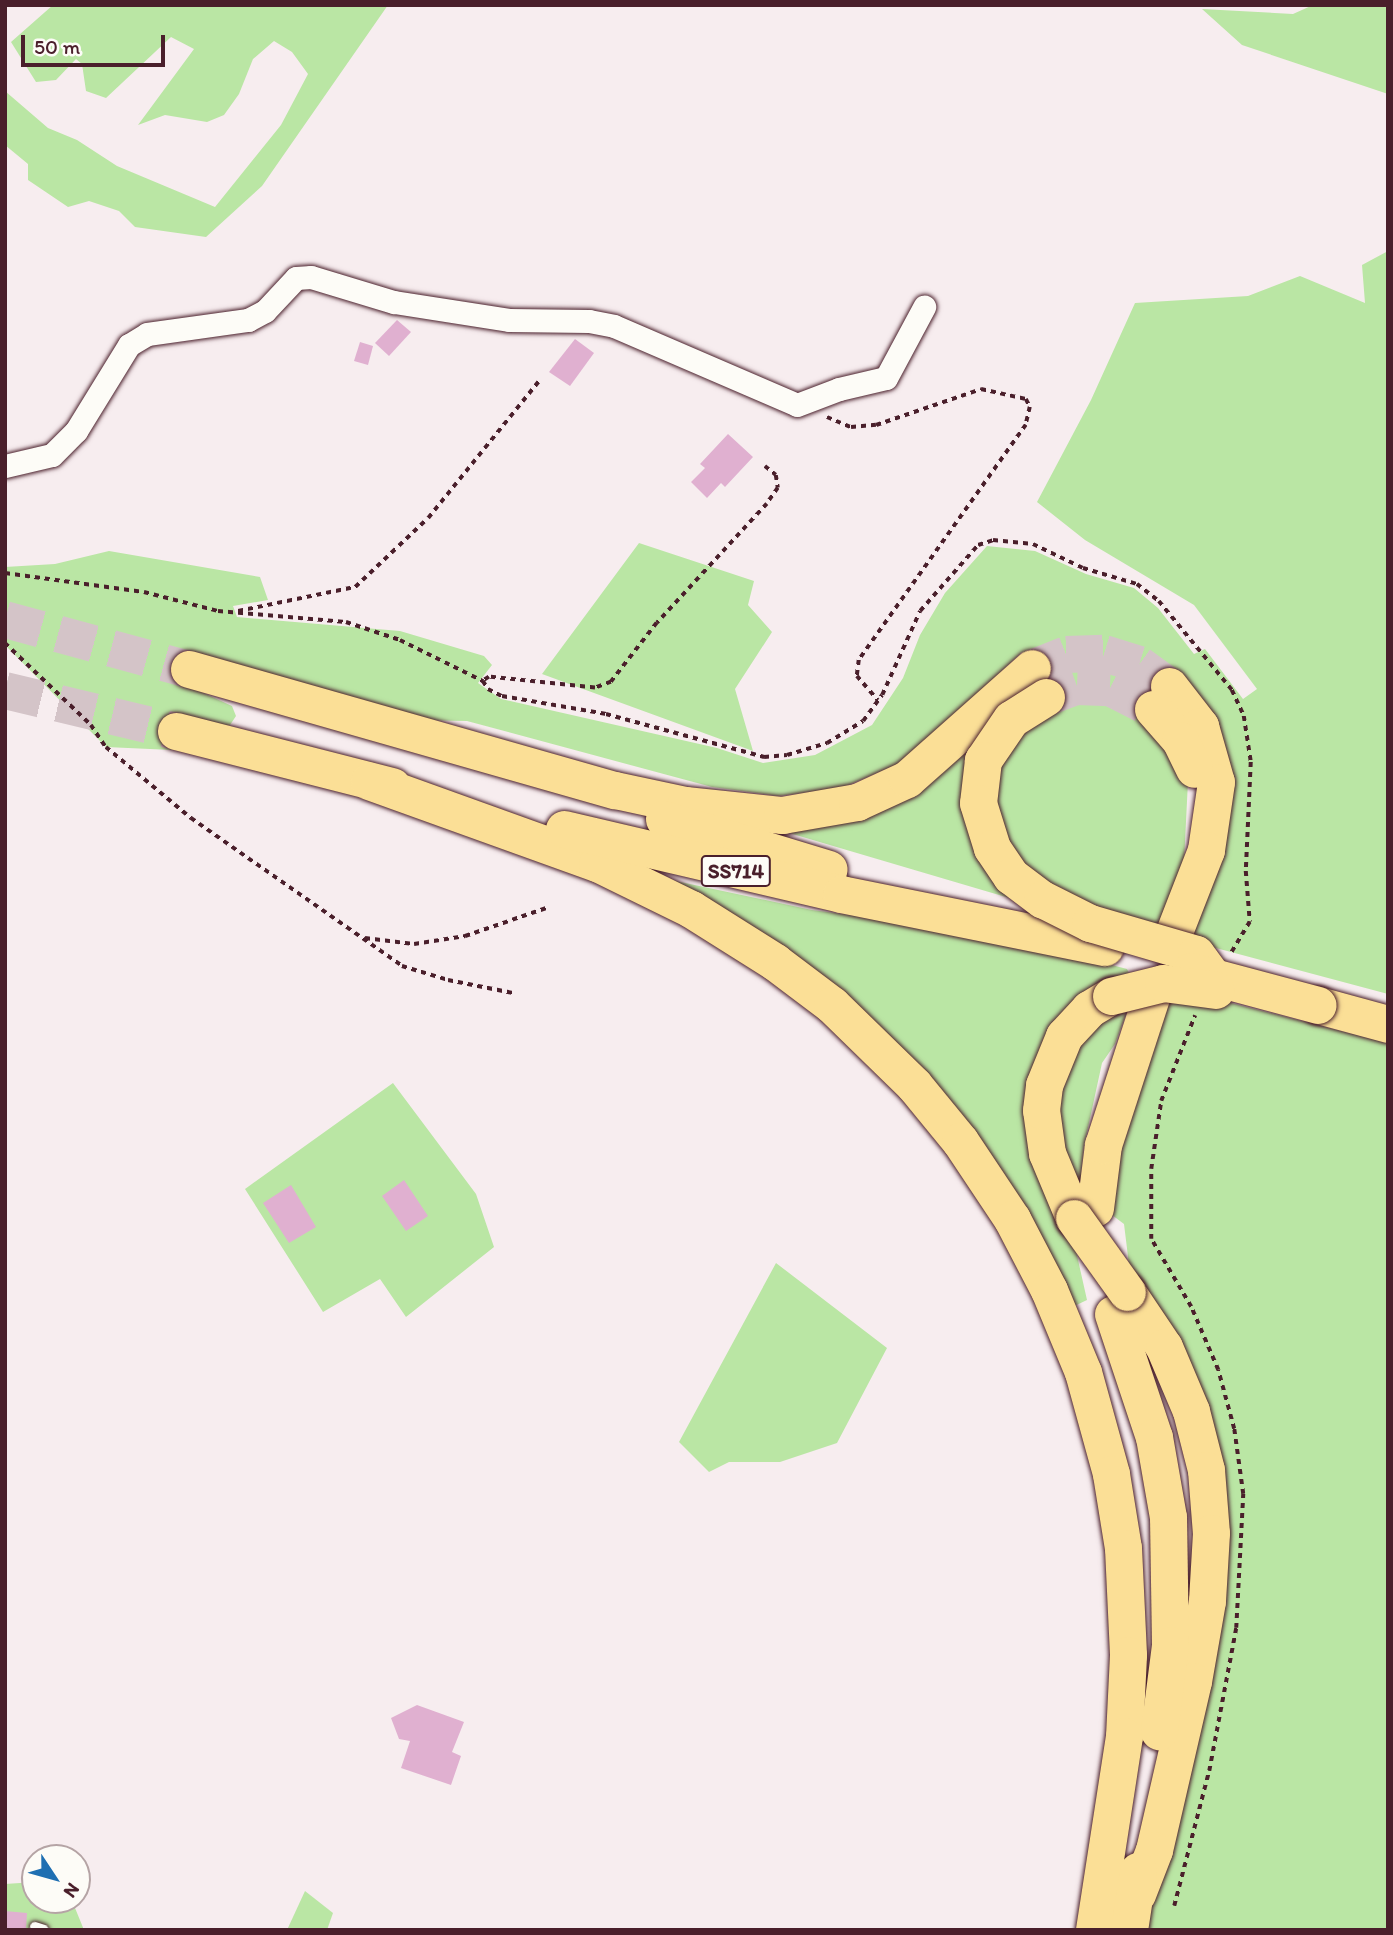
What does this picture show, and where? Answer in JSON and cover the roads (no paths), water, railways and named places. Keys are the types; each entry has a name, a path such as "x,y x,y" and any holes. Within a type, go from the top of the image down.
{"highway":[{"name":"SS714","path":"189,669 444,744 734,841 1105,947 1388,1024"},
{"path":"444,744 615,790 685,804 756,814 812,813 857,802 906,779 1039,682 983,760 978,803 992,848 1012,876 1042,899 1090,923 1196,954 1213,977"},
{"path":"1161,698 1200,726 1216,782 1209,839 1171,940"},
{"name":"SS714","path":"176,731 755,876 1105,947"},
{"path":"369,781 619,873 691,909 775,961 832,1005 914,1085 960,1141 1012,1219 1049,1290 1083,1372 1105,1447 1123,1548 1128,1613 1125,1723 1115,1810 1094,1930"},
{"path":"1129,1930 1137,1894 1170,1645 1170,1579 1159,1461 1120,1303 1084,1213 1046,1153 1044,1085 1064,1036 1089,1009 1111,996 1149,984 1187,984 1292,1011 1318,1005"},
{"path":"1084,1213 1105,1136 1152,994"},
{"path":"1120,1303 1164,1348 1183,1389 1202,1451 1211,1533 1207,1601 1192,1681 1154,1850 1137,1894"},
{"path":"1105,1930 1150,1713 1170,1579"}],"street":[{"path":"5,466 52,455 76,430 129,345 147,334 248,320 265,312 296,278 311,277 394,302 509,320 589,321 631,333 797,405 839,389 886,379 924,307"}],"tunnel":[{"path":"5,619 189,669"},
{"path":"1032,668 1066,654 1104,653 1139,664 1169,686"},
{"path":"1046,697 1077,686 1110,687 1153,709"},
{"path":"5,690 176,731"}]}
